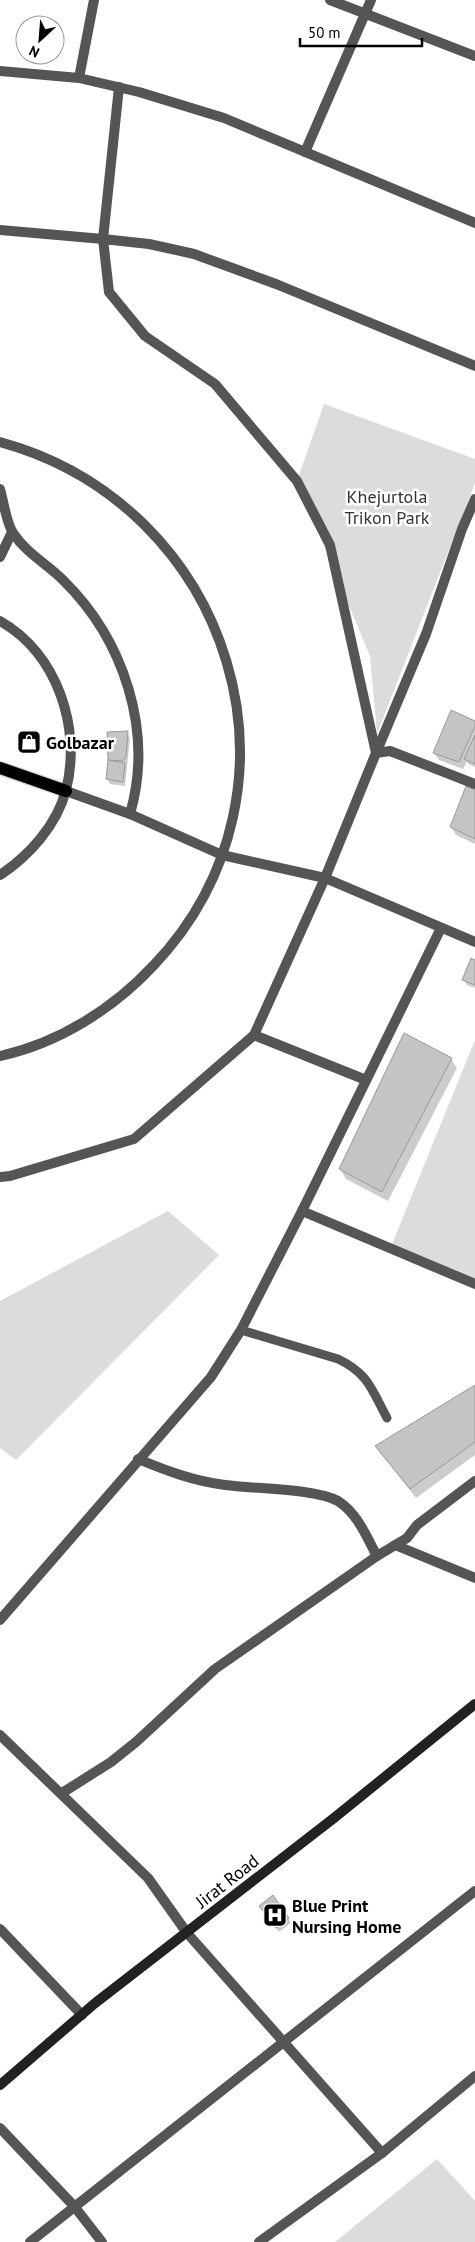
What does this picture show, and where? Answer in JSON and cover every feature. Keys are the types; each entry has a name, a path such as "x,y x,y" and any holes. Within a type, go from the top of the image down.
{"main road":[{"path":"0,768 66,791"},
{"name":"Jirat Road","path":"0,2085 82,2015 475,1704"}],"street":[{"path":"79,78 94,0"},
{"path":"330,0 475,56"},
{"path":"305,152 371,0"},
{"path":"0,71 79,78 119,87 224,118 475,223"},
{"path":"119,87 102,239 109,292 145,336 215,384 297,480 330,546 376,754"},
{"path":"0,230 148,244 194,254 276,284 475,366"},
{"path":"0,442 58,462 92,481 124,504 152,531 171,553 198,593 215,628 225,655 236,702 240,741 238,780 232,818 222,855 207,890 189,922 167,952 141,979 112,1003 81,1024 48,1040 0,1056"},
{"path":"0,489 12,532 25,547 63,580 98,620 120,663 134,710 139,749 136,792 130,814"},
{"path":"0,1177 10,1176 134,1139 254,1035 325,878 426,634 462,528 475,500"},
{"path":"0,557 12,532"},
{"path":"0,621 9,626 37,652 57,684 69,720 71,757 66,791 47,831 21,861 0,875"},
{"path":"376,754 390,751 475,784"},
{"path":"66,791 130,814 222,855 325,878 475,942"},
{"path":"0,1620 30,1588 138,1459 211,1377 241,1330 302,1211 441,928"},
{"path":"254,1035 366,1080"},
{"path":"302,1211 475,1284"},
{"path":"138,1459 192,1480 322,1494 338,1502 355,1515 377,1556"},
{"path":"62,1793 111,1762 136,1742 215,1669 377,1556 407,1538 417,1526 475,1482"},
{"path":"395,1545 475,1578"},
{"path":"0,1735 148,1878 187,1933 382,2153"},
{"path":"30,2242 475,1891"},
{"path":"0,1930 82,2015"},
{"path":"259,2242 382,2153 475,2076"},
{"path":"0,2128 74,2206 102,2242"}],"lane":[{"path":"241,1330 338,1359 353,1366 364,1376 387,1418"}],"green space":[{"name":"Khejurtola Trikon Park","path":"324,404 475,459 475,483 377,734 370,656 297,481"},
{"path":"475,1040 475,1284 390,1249"},
{"path":"168,1211 219,1255 16,1460 0,1448 0,1301"},
{"path":"437,2159 475,2201 475,2242 335,2242"}],"building":[{"path":"451,710 475,721 475,726 459,762 433,753"},
{"path":"128,731 126,757 123,761 108,760 107,732"},
{"path":"475,735 475,764 464,759"},
{"path":"108,760 125,763 123,782 106,779"},
{"path":"466,786 475,790 475,839 450,827"},
{"path":"471,958 475,960 475,985 462,980"},
{"path":"404,1033 452,1058 382,1192 339,1169"},
{"path":"475,1385 475,1442 410,1489 375,1446"},
{"path":"273,1895 289,1918 276,1928 259,1906"}],"place":[{"name":"Golbazar","path":"29,742"},
{"name":"Blue Print Nursing Home","path":"275,1915"}]}
